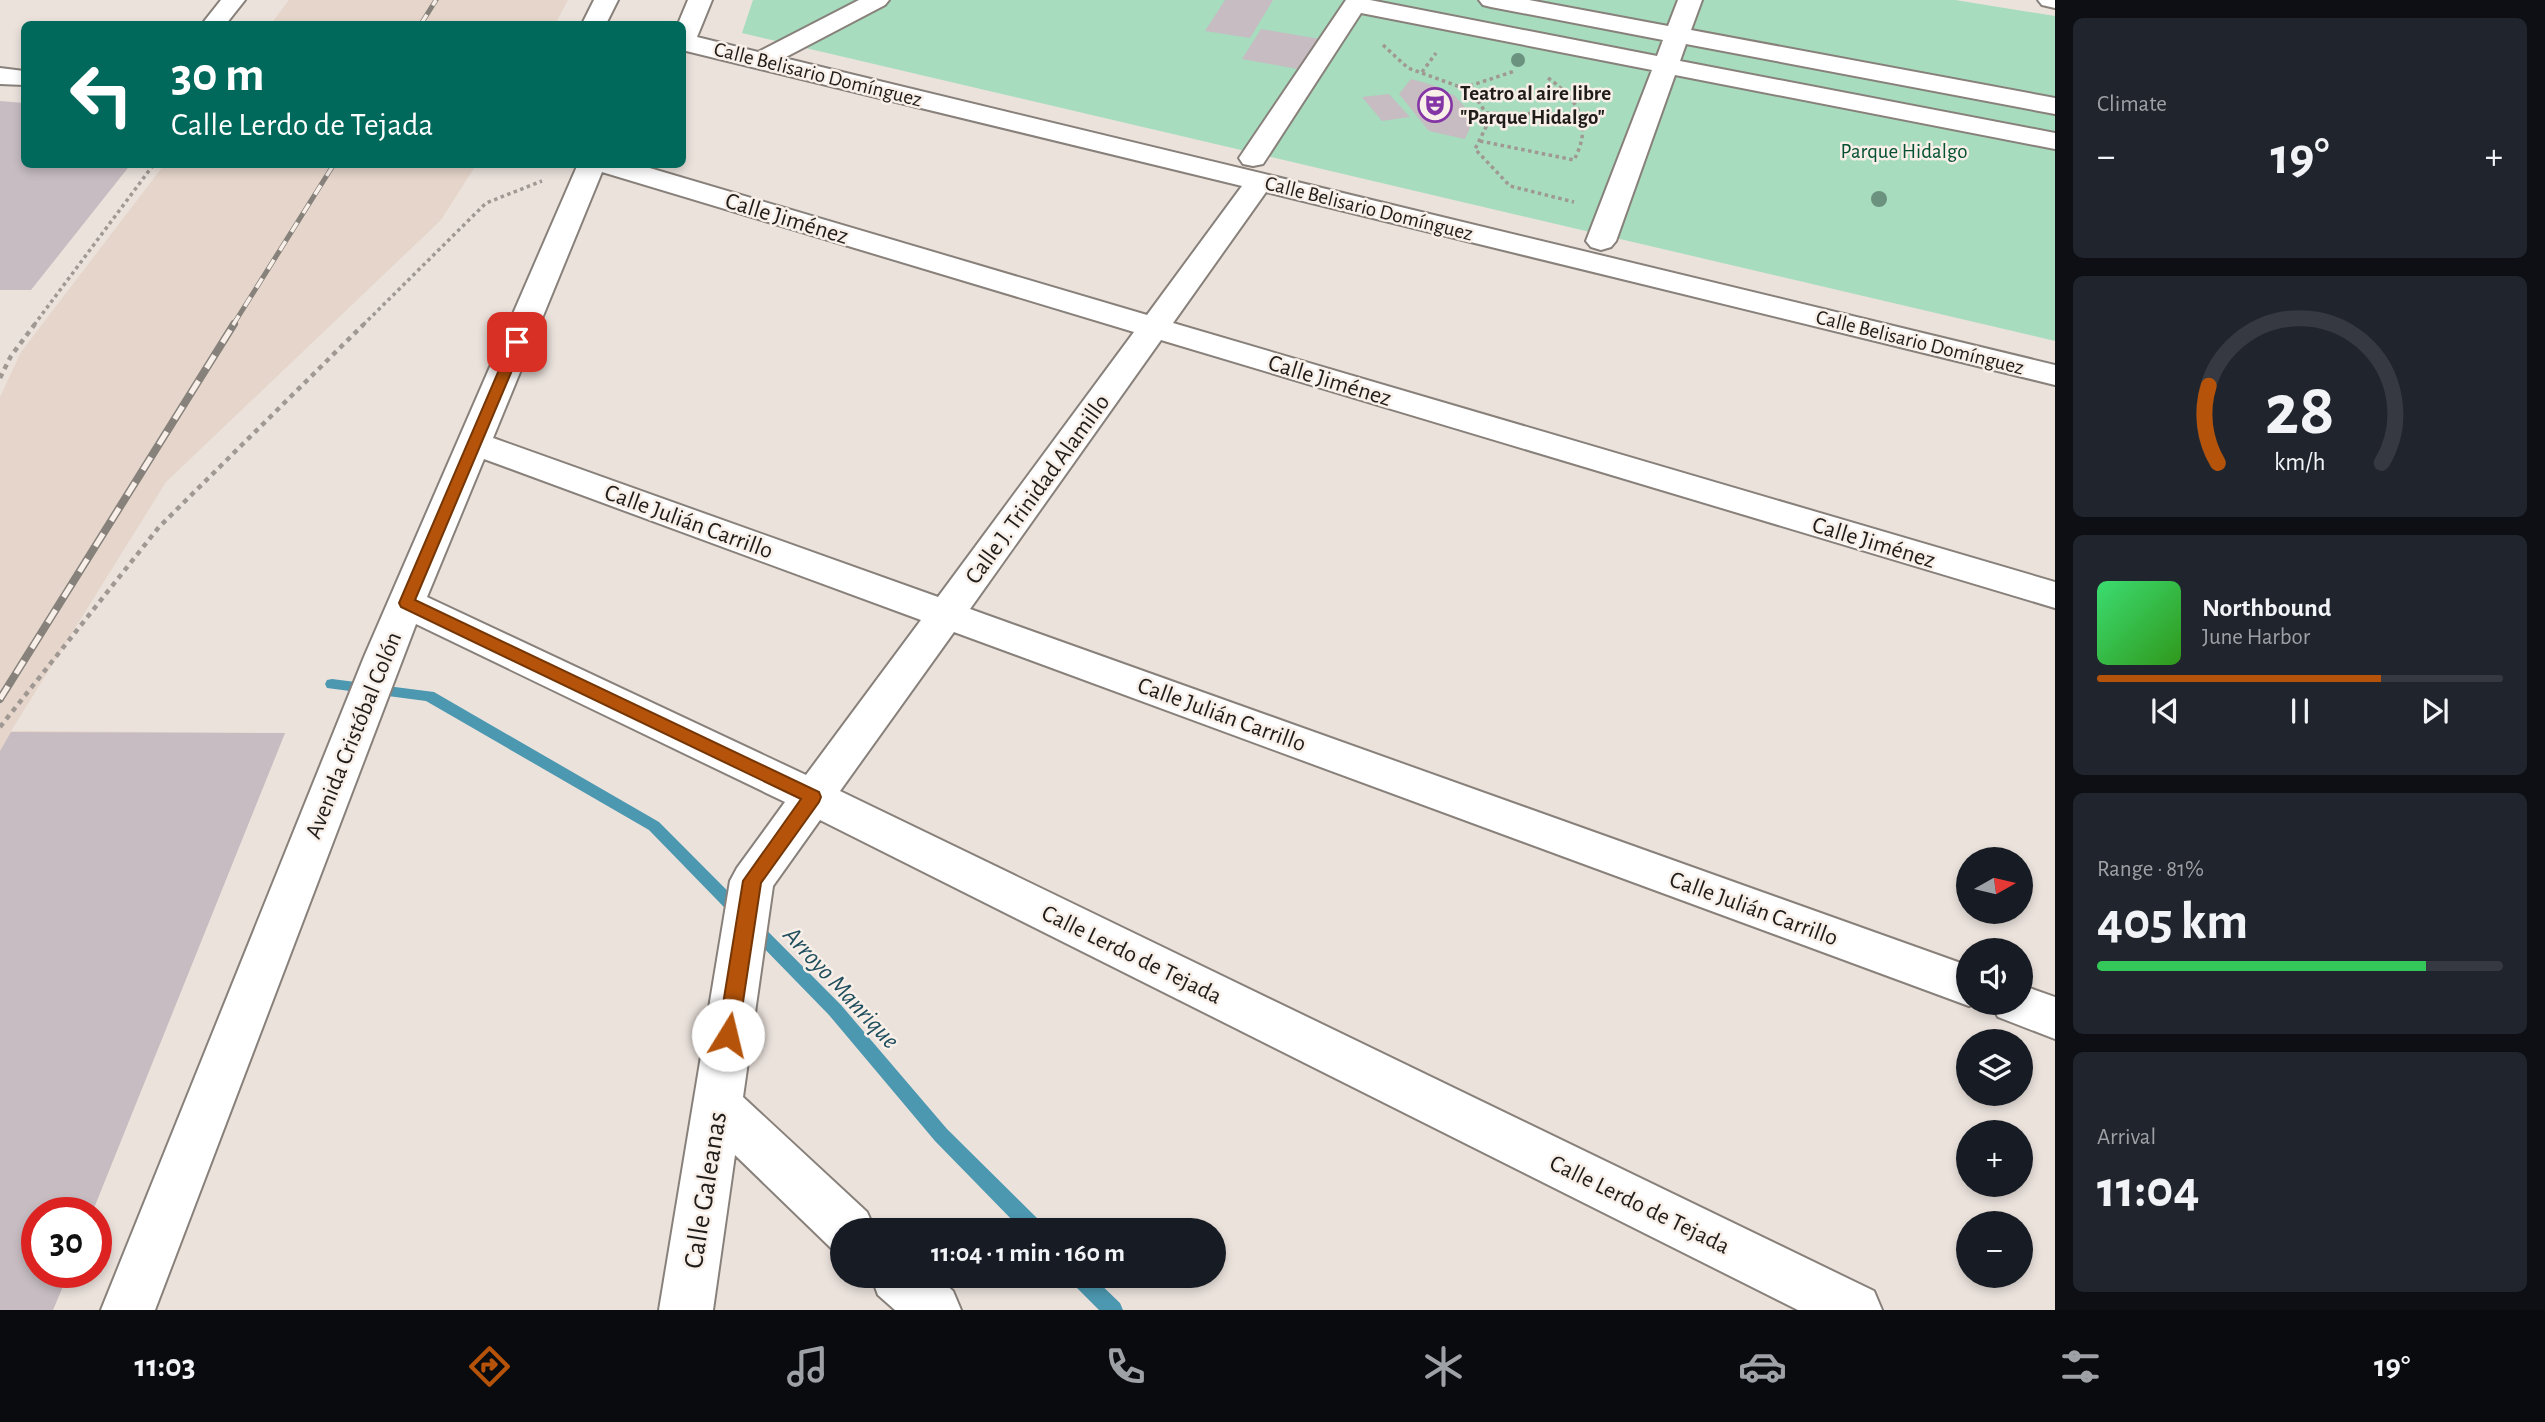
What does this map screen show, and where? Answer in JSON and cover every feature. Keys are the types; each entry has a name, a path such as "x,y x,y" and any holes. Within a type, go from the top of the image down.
{"street":[{"path":"216,21 233,0"},
{"path":"596,21 606,0"},
{"path":"686,34 700,0"},
{"path":"761,60 877,0"},
{"path":"1491,0 2055,106"},
{"path":"1601,241 1690,0"},
{"path":"1354,6 2055,141"},
{"name":"Calle J. Trinidad Alamillo","path":"813,797 1154,327 1257,169 1354,6"},
{"name":"Calle Belisario Domínguez","path":"686,42 1257,169 2055,375"},
{"path":"0,76 21,78"},
{"name":"Avenida Cristóbal Colón","path":"128,1310 383,657 590,168"},
{"name":"Calle Jiménez","path":"618,168 2055,595"},
{"name":"Calle Julián Carrillo","path":"474,443 1956,981"},
{"name":"Calle Lerdo de Tejada","path":"407,603 813,797 1855,1310"},
{"name":"Calle Galeanas","path":"685,1310 752,881 813,797"},
{"path":"2033,1010 2055,1018"},
{"path":"717,1105 836,1218"},
{"path":"910,1288 934,1310"}],"path":[{"path":"1354,6 1408,68 1463,88 1478,101 1486,113 1486,127 1475,149 1510,186 1613,211"},
{"path":"1463,88 1521,69"},
{"path":"1480,141 1574,160 1583,139 1581,114 1563,88 1540,74"},
{"path":"1486,113 1581,114"},
{"path":"0,378 11,356 151,168"},
{"path":"0,727 159,527 486,203 548,179"}],"shaded area":[{"path":"289,0 568,0 557,21 273,21"},
{"path":"162,168 474,168 441,220 166,482 11,731 285,733 98,1197 21,1197 21,1288 62,1288 53,1310 0,1310 0,397 21,352"}],"green space":[{"name":"Parque Hidalgo","path":"753,0 1955,0 2055,16 2055,341 742,33"}],"building":[{"path":"1225,0 1273,0 1250,38 1205,31"},
{"path":"1261,29 1320,39 1303,70 1242,59"},
{"name":"Teatro al aire libre \"Parque Hidalgo\"","path":"1411,79 1436,86 1455,96 1470,113 1470,128 1465,139 1429,131 1399,94"},
{"path":"1389,94 1410,117 1382,121 1362,97"},
{"path":"0,101 21,103 21,168 128,168 31,290 0,290"},
{"path":"11,732 285,733 98,1197 21,1197 21,1288 62,1288 53,1310 0,1310 0,751"}],"waterway":[{"name":"Arroyo Manrique","path":"332,684 429,696 654,826 835,1010 941,1135 1023,1218"},
{"name":"Arroyo Manrique","path":"1091,1288 1113,1310"}],"railway":[{"path":"423,21 436,0"},
{"path":"233,325 331,168"},
{"path":"0,699 234,324"}],"place":[{"name":"Teatro al aire libre \"Parque Hidalgo\"","path":"1435,105"}],"route":[{"path":"517,342 407,603 813,797 752,881 728,1035"}]}
